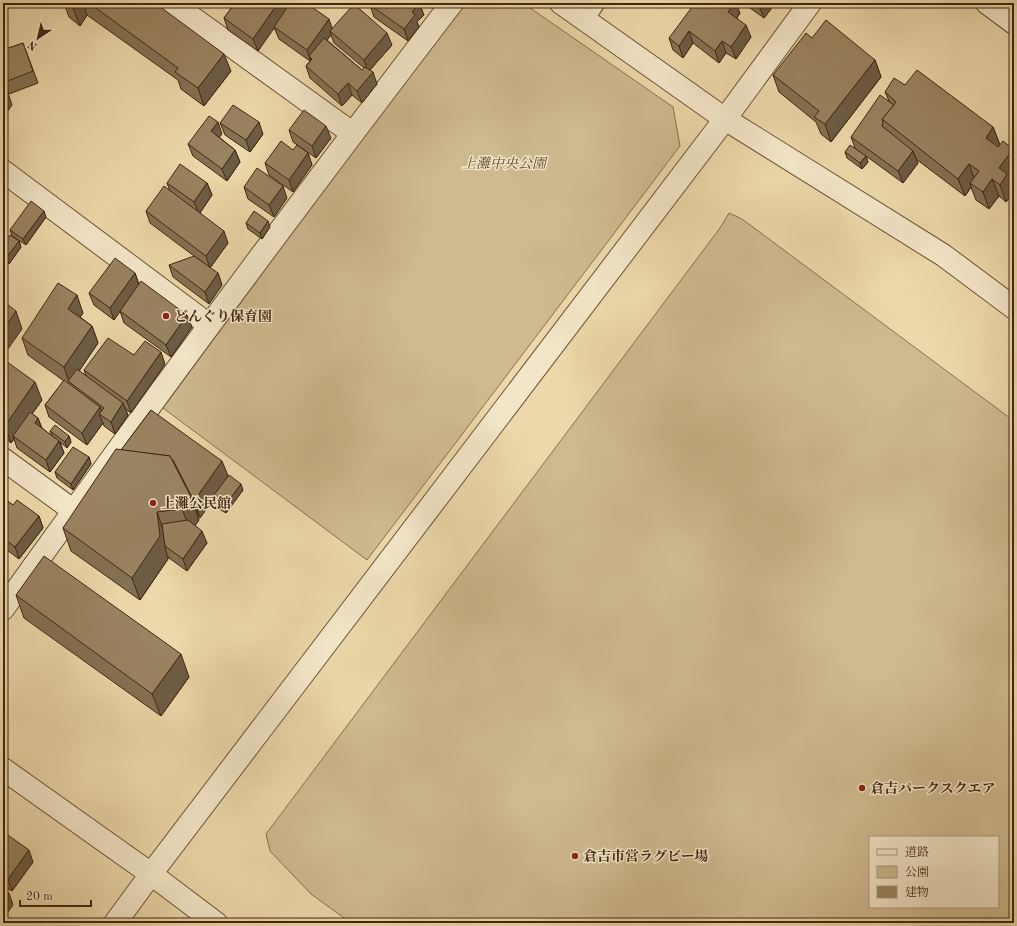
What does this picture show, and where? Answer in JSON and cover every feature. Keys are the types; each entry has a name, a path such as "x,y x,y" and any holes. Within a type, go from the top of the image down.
{"street":[{"path":"172,3 352,133"},
{"path":"3,610 210,325 352,133 452,3"},
{"path":"560,3 725,119 943,256 1014,308"},
{"path":"115,923 150,874 725,119 810,3"},
{"path":"987,3 1014,22"},
{"path":"3,171 210,325"},
{"path":"3,459 74,511"},
{"path":"3,770 150,874 216,923"}],"lane":[{"path":"587,21 599,3"}],"green space":[{"name":"上灘中央公園","path":"461,3 523,3 673,107 680,146 367,560 163,408"},
{"path":"729,213 742,219 1014,421 1014,923 351,923 311,894 270,851 266,834 720,228"}],"building":[{"path":"67,3 77,3 73,8"},
{"path":"89,3 155,3 224,54 198,88 175,72 178,68"},
{"path":"235,3 278,3 253,39 224,18"},
{"path":"290,3 306,3 329,19 307,50 274,27"},
{"path":"372,3 419,3 412,12 415,15 404,29 370,5"},
{"path":"695,3 734,3 728,12 746,25 731,47 722,41 715,51 689,31 679,46 669,38"},
{"path":"755,3 762,3 759,6"},
{"path":"354,4 387,33 364,60 330,31"},
{"path":"826,20 875,60 825,124 814,117 819,111 773,75 806,33 812,38"},
{"path":"324,38 362,70 365,67 373,72 357,91 348,83 338,94 306,66 312,59 309,56"},
{"path":"23,43 33,71 5,82 3,77 3,50"},
{"path":"917,70 993,127 986,138 998,147 1003,141 1013,149 999,168 1007,174 1000,185 992,179 983,192 970,183 979,171 969,164 958,179 882,119 896,102 885,92 894,78 905,85"},
{"path":"3,90 8,93 3,100"},
{"path":"880,95 894,105 882,119 882,126 913,151 898,171 851,137"},
{"path":"233,105 259,122 246,140 220,123"},
{"path":"304,110 326,126 312,146 289,130"},
{"path":"209,116 218,122 211,131 235,150 222,169 188,144"},
{"path":"281,141 293,150 297,145 308,153 289,180 265,163"},
{"path":"850,145 866,156 860,163 845,152"},
{"path":"180,164 207,183 194,202 167,183"},
{"path":"257,168 283,186 269,205 244,187"},
{"path":"164,186 224,231 206,256 146,211"},
{"path":"31,201 44,211 23,239 10,230"},
{"path":"254,211 268,221 260,233 246,223"},
{"path":"10,235 19,241 7,257 3,254 3,244"},
{"path":"194,256 218,273 205,292 169,265"},
{"path":"115,258 135,273 110,308 89,293"},
{"path":"141,281 187,315 166,345 120,311"},
{"path":"58,283 77,295 68,309 92,326 64,367 22,338"},
{"path":"3,301 16,311 3,330"},
{"path":"108,338 134,355 145,341 161,352 127,401 84,370"},
{"path":"3,359 35,382 5,426 3,425"},
{"path":"77,369 123,403 111,422 99,414 104,408 68,381"},
{"path":"64,380 100,407 82,433 45,405"},
{"path":"151,410 222,461 194,501 170,456 121,450"},
{"path":"30,412 38,418 35,423 59,441 46,460 13,436"},
{"path":"55,425 69,436 65,442 50,431"},
{"path":"73,447 89,457 71,484 55,472"},
{"path":"116,449 170,456 191,497 182,509 157,512 160,536 132,578 63,528"},
{"path":"229,475 241,484 224,507 211,499"},
{"path":"3,498 13,505 17,500 39,516 15,547 3,538"},
{"path":"188,520 202,531 183,559 165,546 162,524"},
{"path":"44,556 181,654 152,694 16,595"},
{"path":"5,833 29,850 8,879 3,876 3,836"},
{"path":"3,889 9,893 3,902"}],"place":[{"name":"どんぐり保育園","path":"166,316"},
{"name":"上灘公民館","path":"153,503"},
{"name":"倉吉パークスクエア","path":"862,788"},
{"name":"倉吉市営ラグビー場","path":"575,856"}]}
